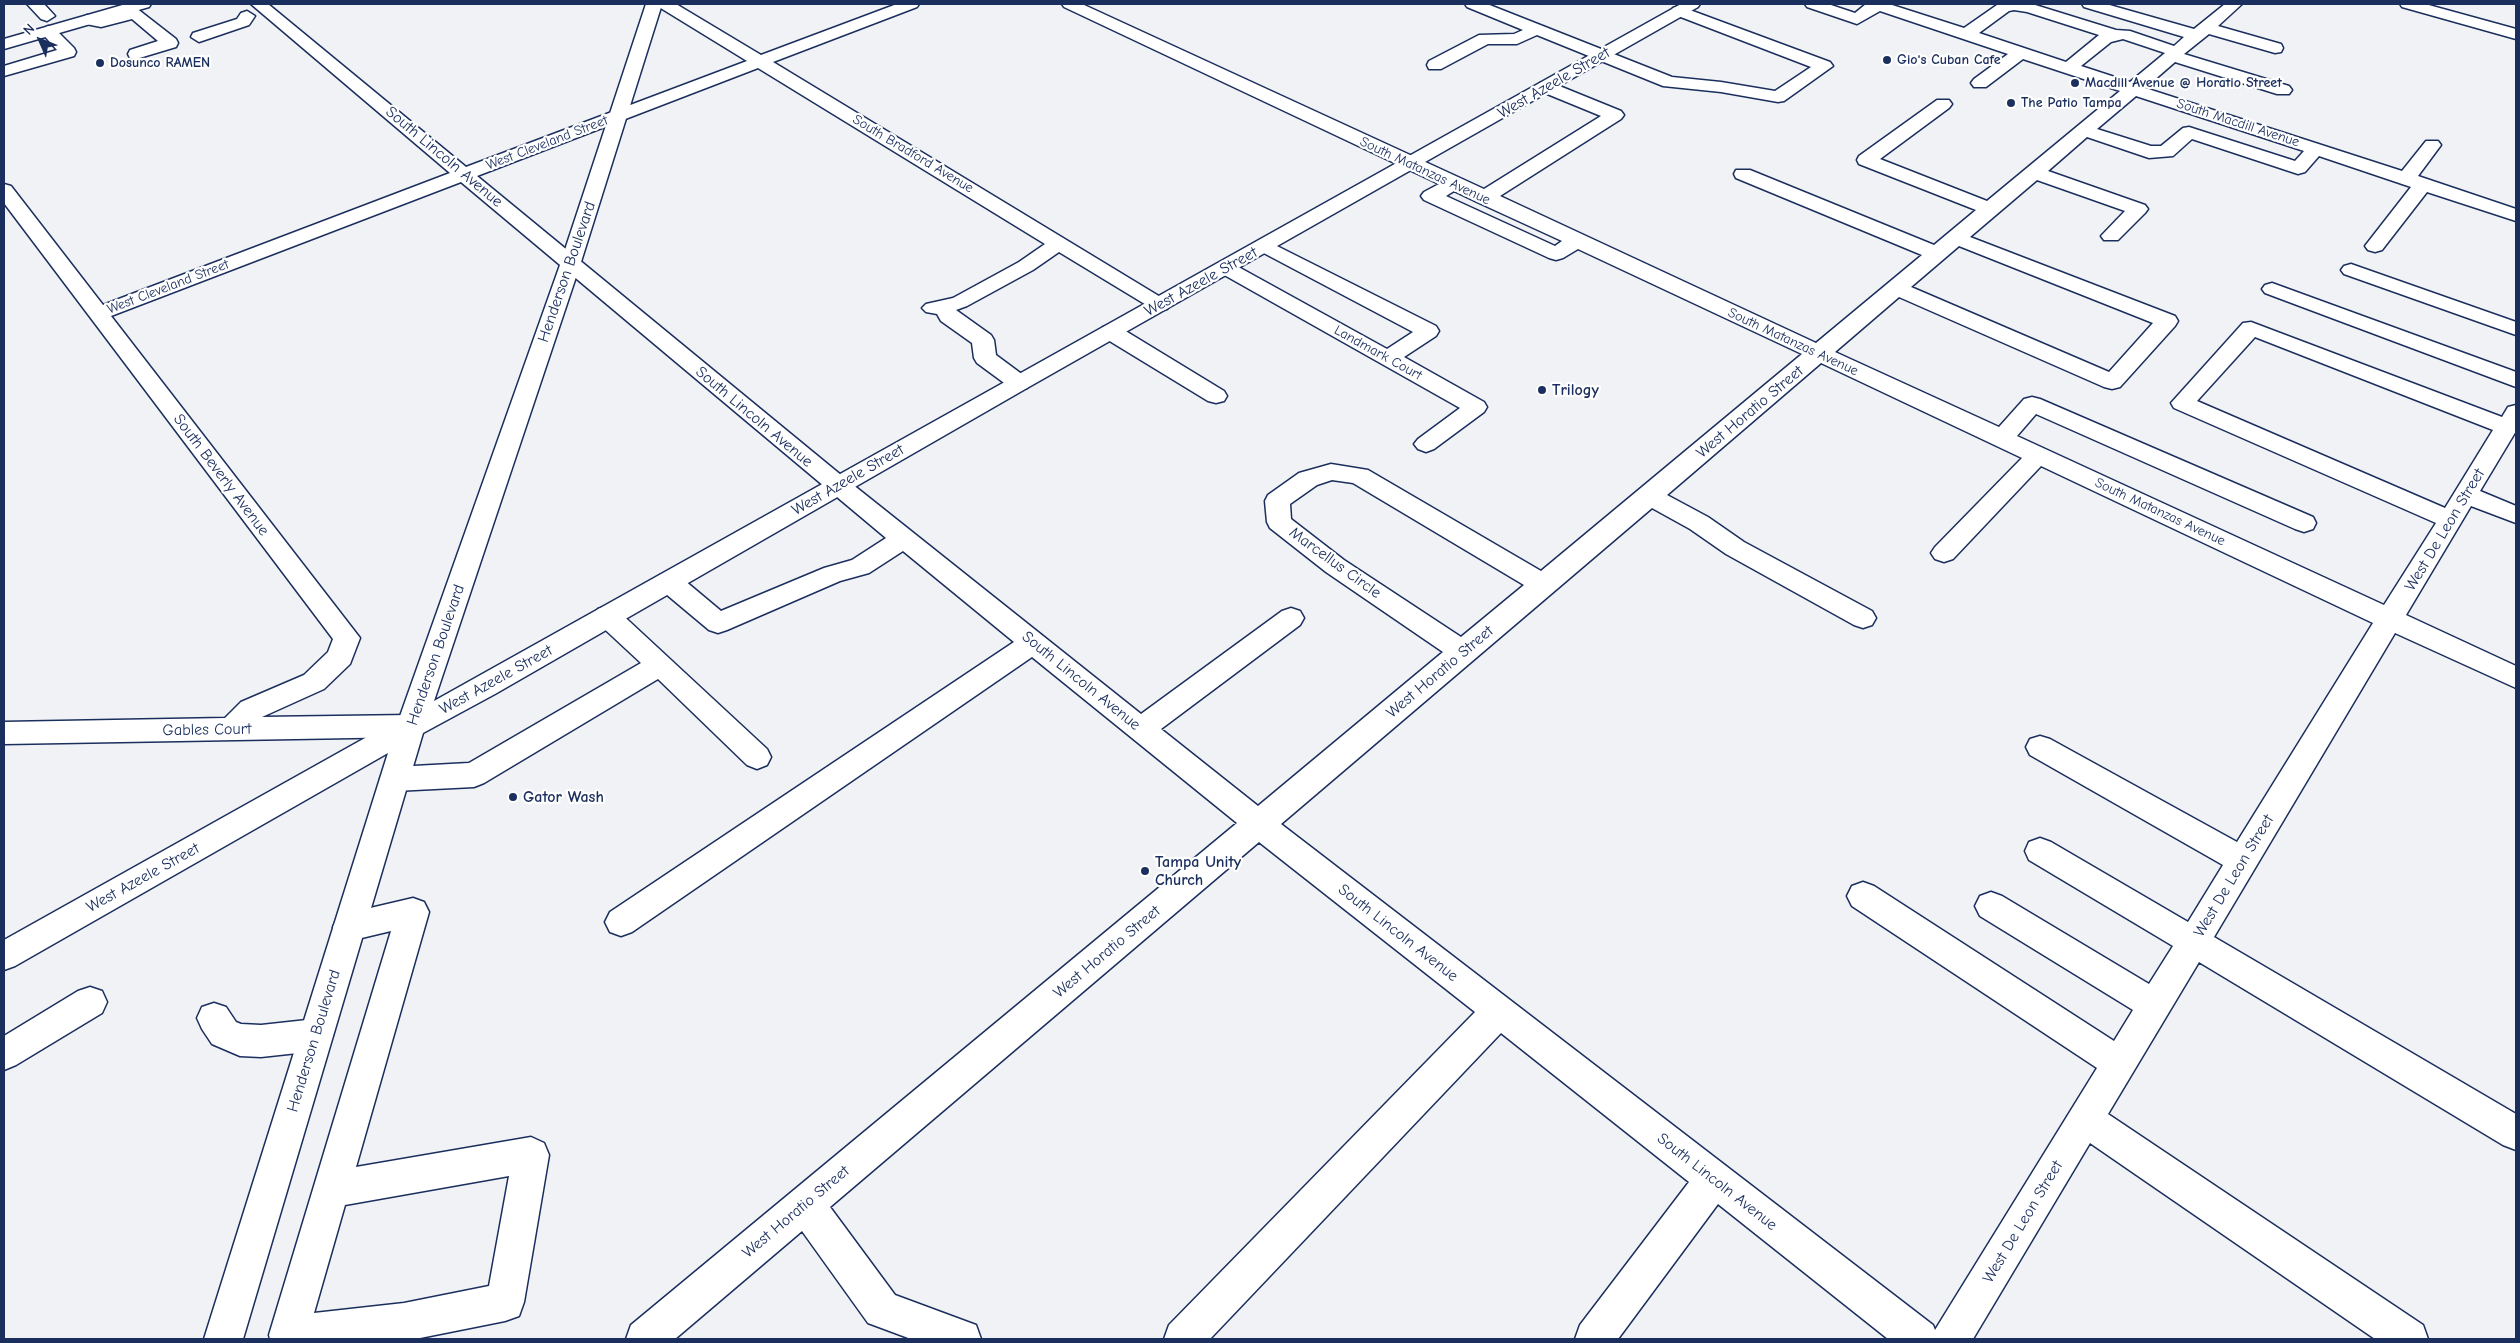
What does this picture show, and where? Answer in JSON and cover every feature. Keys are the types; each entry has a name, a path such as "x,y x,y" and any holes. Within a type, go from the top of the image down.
{"street":[{"path":"4,71 68,52 35,4"},
{"path":"4,44 90,4"},
{"name":"Henderson Boulevard","path":"223,1339 411,726 570,264 654,4"},
{"name":"South Bradford Avenue","path":"665,4 1160,305"},
{"name":"West Cleveland Street","path":"98,314 911,4"},
{"name":"South Matanzas Avenue","path":"1070,4 1452,184 2516,678"},
{"path":"1473,4 1669,82 1722,87 1778,97 1824,66 1686,8"},
{"path":"1812,4 1857,19 1876,4"},
{"name":"South Macdill Avenue","path":"1876,4 2516,215"},
{"path":"1907,15 1923,4"},
{"path":"2090,4 2124,8 2202,32 2275,48"},
{"name":"West Horatio Street","path":"645,1339 2234,4"},
{"path":"2408,4 2516,34"},
{"path":"1967,34 2003,8 2014,5 2030,8 2116,35"},
{"path":"2462,19 2473,5"},
{"path":"4,28 87,20 135,8 170,44 136,54"},
{"name":"West Azeele Street","path":"4,956 411,726 485,687 1019,383 1686,8"},
{"path":"198,37 243,22 250,11"},
{"name":"South Lincoln Avenue","path":"250,11 465,174 570,264 838,486 1259,824 1919,1339"},
{"path":"1435,65 1485,39 1517,39 1537,29"},
{"path":"2069,68 2105,38 2124,34 2175,54 2283,90"},
{"path":"1980,83 2021,52"},
{"path":"1484,198 1614,115 1546,87"},
{"path":"1942,104 1866,160 1990,209"},
{"path":"2083,130 2149,152 2166,152 2189,132 2298,168 2316,149"},
{"path":"2375,246 2415,181 2432,145"},
{"path":"2034,172 2138,209 2111,236"},
{"path":"1743,174 2167,321 2112,382 1896,289"},
{"path":"1452,184 1431,196 1556,254 1576,241"},
{"name":"South Beverly Avenue","path":"4,190 312,595 347,638 340,657 314,682 251,710 230,730"},
{"path":"1019,383 985,358 983,340 938,308 960,302 1026,266 1038,256 1059,244"},
{"path":"1265,246 1428,331 1388,358"},
{"name":"Landmark Court","path":"1226,268 1476,407 1426,444"},
{"path":"2351,270 2516,329"},
{"path":"2272,289 2516,380"},
{"path":"2514,417 2251,328 2182,403 2459,507 2516,515"},
{"path":"1111,332 1216,396"},
{"path":"2001,439 2032,404 2304,523"},
{"name":"West De Leon Street","path":"1951,1339 2514,417"},
{"path":"1944,553 2037,456"},
{"name":"Marcellus Circle","path":"1463,652 1335,566 1279,522 1277,501 1308,478 1331,472 1359,476 1544,585"},
{"path":"1650,496 1699,523 1736,548 1863,618"},
{"path":"669,582 718,623 833,574 860,566 903,539"},
{"path":"607,616 757,757"},
{"path":"1141,729 1292,618"},
{"path":"621,922 1033,643"},
{"path":"395,779 474,775 660,665"},
{"name":"Gables Court","path":"4,733 411,726"},
{"path":"2040,747 2244,861"},
{"path":"2040,851 2195,941 2516,1133"},
{"path":"1863,896 2119,1064"},
{"path":"1991,906 2155,1006"},
{"path":"332,1189 530,1156 505,1302 409,1331 287,1337 413,912 350,927"},
{"path":"4,1054 90,1002"},
{"path":"1183,1339 1499,1012"},
{"path":"214,1018 224,1034 240,1040 261,1041 316,1035"},
{"path":"2086,1119 2409,1339"},
{"path":"1594,1339 1714,1179"},
{"path":"805,1205 882,1309 962,1339"}],"place":[{"name":"Gio's Cuban Cafe","path":"1887,60"},
{"name":"Dosunco RAMEN","path":"100,63"},
{"name":"Macdill Avenue @ Horatio Street","path":"2075,83"},
{"name":"The Patio Tampa","path":"2011,103"},
{"name":"Trilogy","path":"1542,390"},
{"name":"Gator Wash","path":"513,797"},
{"name":"Tampa Unity Church","path":"1145,871"}]}
